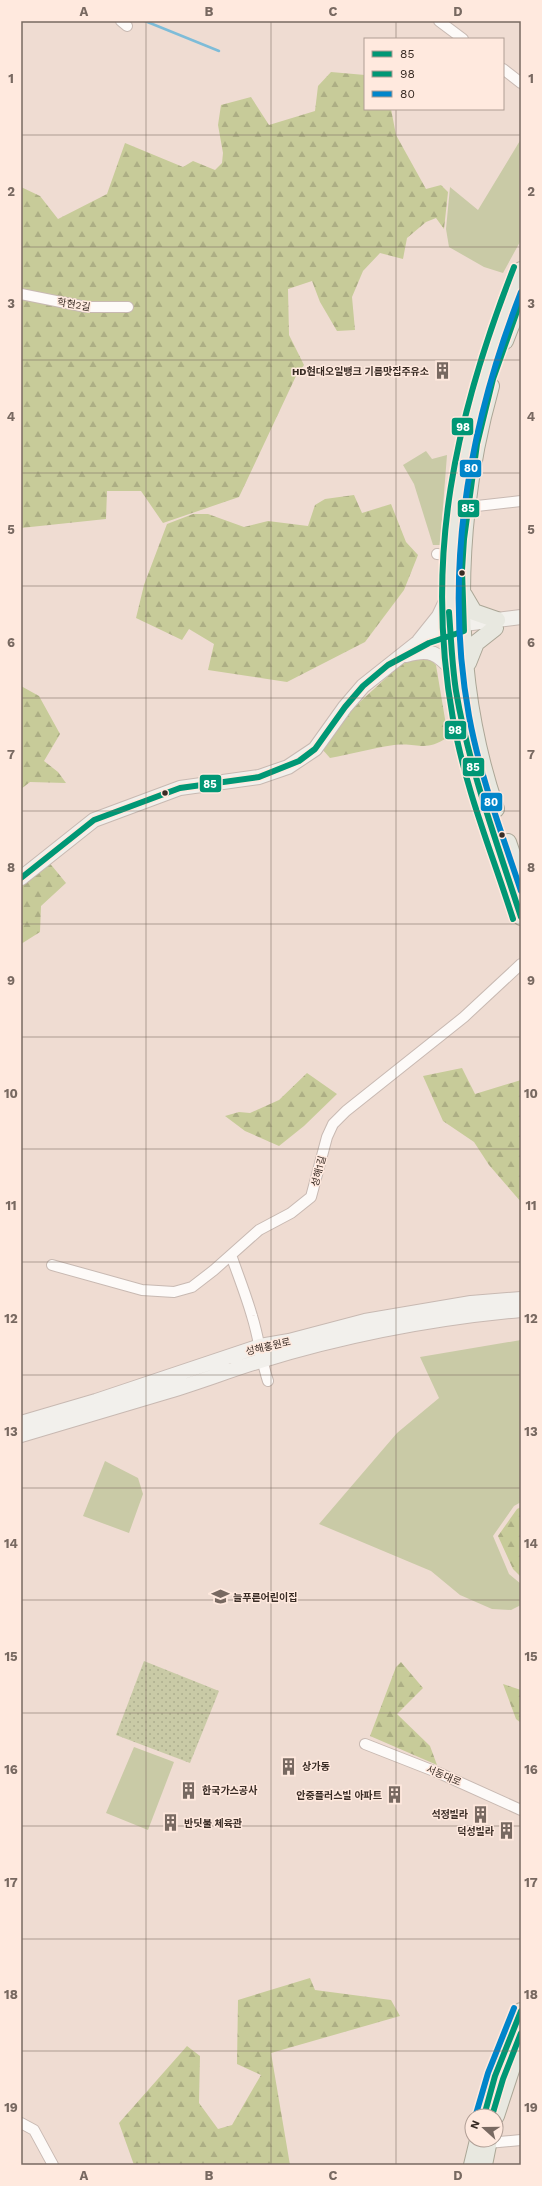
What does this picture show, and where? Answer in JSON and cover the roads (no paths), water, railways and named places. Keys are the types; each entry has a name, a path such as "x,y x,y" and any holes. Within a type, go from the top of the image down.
{"main road":[{"path":"521,270 496,335 464,441 443,555 456,592 472,610 496,624 521,626"},
{"path":"521,300 506,339 482,417 456,592 460,669 460,718 474,775 521,917"},
{"path":"408,651 439,616 447,601 456,592"},
{"path":"21,878 94,820 180,788 259,777 299,761 316,749 345,707 363,686 388,665 408,651 457,630 496,624 521,617"},
{"path":"460,669 476,643 496,624"},
{"path":"408,651 433,652 460,669 471,704 487,777 521,880"},
{"name":"성해홍원로","path":"21,1423 96,1401 260,1346 289,1342 365,1321 408,1313 521,1299"},
{"name":"성해홍원로","path":"21,1435 170,1391 261,1361 414,1324 477,1314 521,1310"},
{"path":"486,2108 495,2076 521,2011"},
{"path":"499,2108 521,2040"},
{"path":"472,2165 481,2148"},
{"path":"484,2165 485,2148"}],"street":[{"path":"438,21 462,38"},
{"path":"504,70 521,83"},
{"name":"학현2길","path":"21,294 86,307 128,307"},
{"path":"468,507 521,501"},
{"name":"성해1길","path":"52,1266 142,1290 174,1292 192,1287 259,1230 291,1213 311,1197 327,1137 333,1124 346,1111 464,1017 521,964"},
{"path":"231,1255 252,1316 260,1346 261,1361 268,1382"},
{"name":"서동대로","path":"365,1744 439,1773 521,1810"},
{"path":"21,2123 34,2130 53,2165"},
{"path":"504,2140 521,2140"}],"waterway":[{"path":"145,21 219,51"}],"place":[{"name":"HD현대오일뱅크 기름맛집주유소","path":"442,371"},
{"name":"늘푸른어린이집","path":"220,1597"},
{"name":"상가동","path":"289,1766"},
{"name":"한국가스공사","path":"189,1790"},
{"name":"안중플러스빌 아파트","path":"395,1795"},
{"name":"석정빌라","path":"481,1814"},
{"name":"반딧불 체육관","path":"171,1823"},
{"name":"덕성빌라","path":"507,1831"}]}
